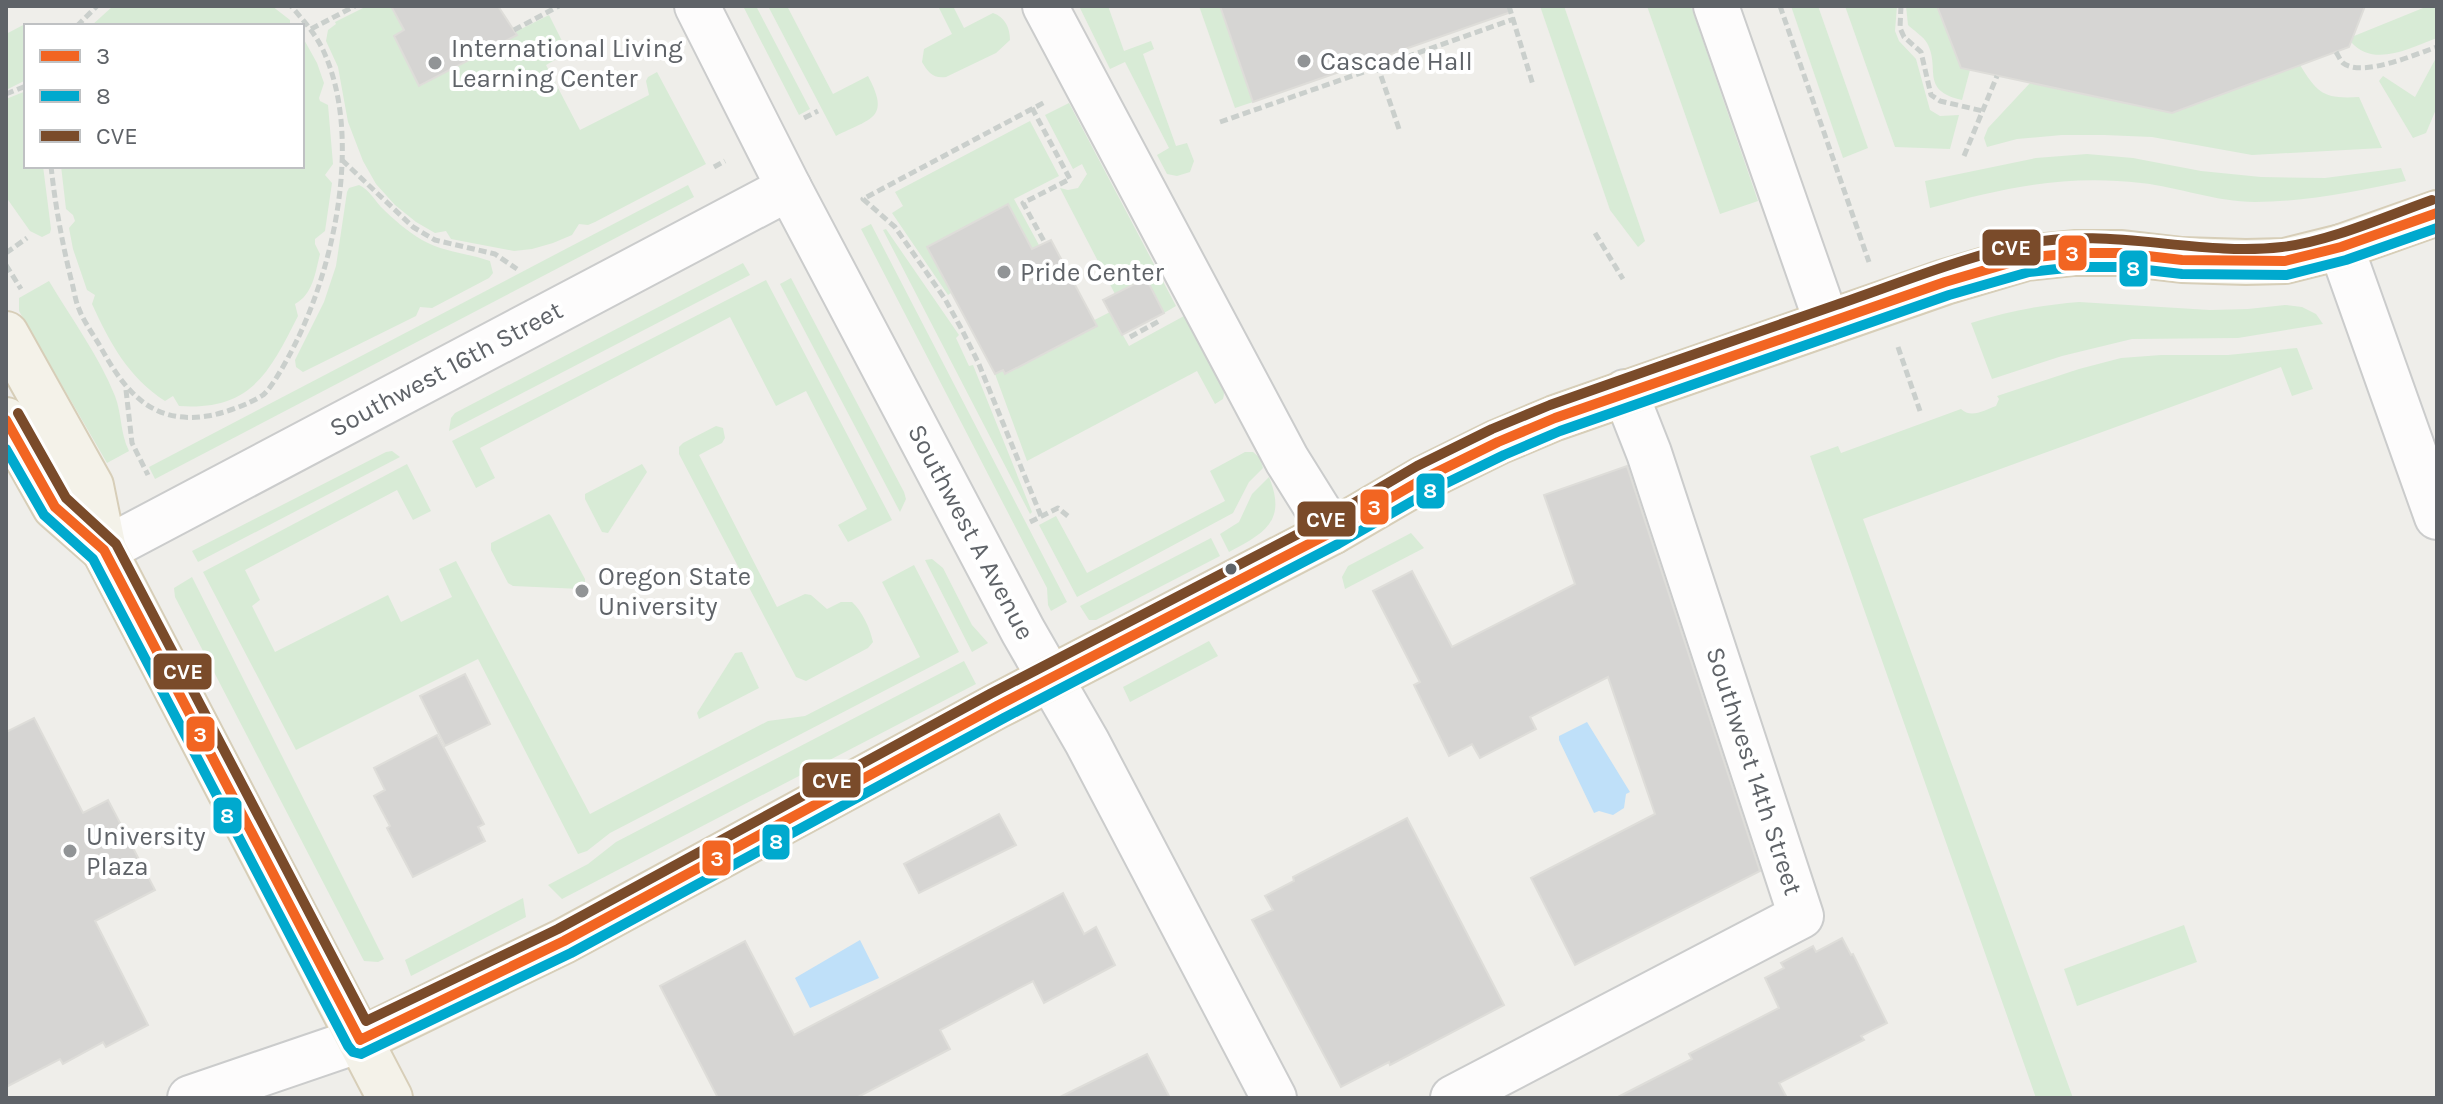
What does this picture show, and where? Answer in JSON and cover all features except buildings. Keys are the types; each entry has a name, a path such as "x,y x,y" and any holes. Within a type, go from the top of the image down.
{"main road":[{"path":"360,1040 564,941 1049,679 1332,532 1423,479 1498,442 1625,392 1995,265 2074,253 2122,253 2182,260 2285,261 2341,247 2437,213"},
{"path":"6,334 91,486 104,550 390,1098"},
{"path":"6,420 55,507 104,550"}],"street":[{"name":"Southwest A Avenue","path":"697,6 789,188 1049,679 1082,732 1274,1098"},
{"path":"1045,6 1287,460 1332,532"},
{"path":"1716,6 1827,323"},
{"name":"Southwest 16th Street","path":"104,550 789,188"},
{"path":"2341,247 2437,517"},
{"name":"Southwest 14th Street","path":"1453,1098 1801,916 1649,453 1625,392"},
{"path":"190,1098 360,1040"}],"path":[{"path":"79,24 97,6"},
{"path":"51,168 65,255 78,308 126,389 166,415 185,420 219,415 264,394 291,352 311,311 331,247 342,160 342,128 335,87 323,50 311,29 291,6"},
{"path":"311,29 355,6"},
{"path":"514,30 559,6"},
{"path":"1509,6 1533,85"},
{"path":"1780,6 1920,411"},
{"path":"1901,6 1900,28 1904,37 1921,52 1931,95 1940,101 1983,111"},
{"path":"1220,122 1514,19"},
{"path":"2336,52 2344,64 2358,68 2392,62 2437,47"},
{"path":"1378,67 1399,129"},
{"path":"1964,156 1997,76"},
{"path":"1041,516 972,348 945,299 895,227 863,199 1084,81"},
{"path":"1032,108 1070,179 1023,203 1045,243"},
{"path":"342,160 413,227 435,240 495,254 517,269"},
{"path":"1595,233 1623,279"},
{"path":"6,253 27,238"},
{"path":"6,265 21,289"},
{"path":"126,389 132,443 170,516"},
{"path":"1030,522 1058,508 1069,517"}],"green space":[{"path":"113,6 272,6 290,20 290,24 93,24"},
{"path":"367,6 391,6 399,22 402,22 406,29 394,36 420,86 549,15 565,47 562,56 546,65 580,130 649,95 646,81 657,72 706,164 595,222 579,224 572,235 532,249 514,251 451,239 446,231 435,233 395,205 376,184 348,122 338,67 326,41 328,30 335,22"},
{"path":"743,6 756,6 810,109 799,115"},
{"path":"768,6 787,6 833,94 868,76 878,101 874,115 836,136"},
{"path":"938,6 953,6 964,28 993,13 1006,24 1010,40 996,53 946,77 934,76 922,62 924,49 952,34"},
{"path":"1079,6 1108,6 1124,51 1151,41 1154,49 1143,54 1176,146 1187,143 1194,161 1190,172 1177,176 1167,174 1157,155 1169,148 1125,62 1110,69"},
{"path":"1199,6 1220,6 1253,102 1235,108"},
{"path":"1540,6 1564,6 1645,241 1638,247 1610,210"},
{"path":"1647,6 1691,6 1758,201 1720,214"},
{"path":"1791,6 1818,6 1868,148 1843,158"},
{"path":"1845,6 1897,6 1895,31 1899,41 1916,59 1930,110 1940,116 1959,115 1950,149 1895,147"},
{"path":"1906,6 1937,6 1961,68 1970,70 1962,100 1949,96 1936,84 1931,52 1926,41 1908,25"},
{"path":"2428,6 2437,6 2437,38 2404,51 2381,55 2360,50 2351,42 2354,36"},
{"path":"24,25 24,81 6,90 6,34"},
{"path":"304,40 324,83 320,101 328,105 333,164 325,175 332,183 325,231 315,239 320,254 315,276 306,295 295,304 298,316 288,336 267,371 241,395 204,406 179,406 173,396 165,401 152,392 130,370 113,346 92,304 95,295 87,290 73,249 69,228 75,221 66,209 61,168 304,168"},
{"path":"2437,56 2437,107 2426,133 2413,138 2379,81 2383,76 2415,97"},
{"path":"2300,65 2323,93 2359,97 2382,148 2252,155 2152,137 2062,135 2017,139 1987,147 1984,138 1988,128 2030,83 2172,113"},
{"path":"24,92 24,168 43,168 51,229 42,237 30,231 6,197 6,99"},
{"path":"1069,103 1176,306 1164,313 1145,278 1115,294 1060,188 1078,188 1087,174 1082,164 1073,169 1045,115"},
{"path":"1030,121 1059,176 1014,199 1040,247 1033,250 927,247 951,293 948,295 892,213 903,206 895,192"},
{"path":"2087,154 2261,177 2325,178 2401,168 2406,181 2312,198 2255,202 2226,200 2141,183 2086,180 2009,189 1930,208 1925,181 2036,158"},
{"path":"359,185 390,216 416,236 438,247 490,261 493,273 432,308 420,307 416,316 303,372 296,367 295,360 324,302 336,266 347,192 349,188"},
{"path":"688,185 694,197 155,479 149,467"},
{"path":"871,224 1067,602 1051,611 1047,588 861,229"},
{"path":"886,229 959,335 956,338 969,366 973,365 1032,512 1030,514 883,230"},
{"path":"743,263 750,275 449,431 455,413"},
{"path":"791,278 904,492 906,499 900,512 780,284"},
{"path":"766,280 892,520 848,542 838,525 867,509 806,391 776,406 730,317 480,448 495,478 476,488 452,441"},
{"path":"49,281 93,352 117,403 129,451 107,463 19,311 19,298"},
{"path":"2079,302 2210,310 2285,305 2302,307 2316,314 2323,324 2238,338 2132,339 2062,356 1992,379 1971,323 2025,309"},
{"path":"1110,312 1129,346 1184,316 1217,369 1224,391 1223,399 1215,404 1197,371 1027,461 995,374 1003,370 1006,374 1072,339 1069,333"},
{"path":"2297,348 2313,389 2292,396 2281,367 1863,519 2073,1098 2036,1098 1810,456 1838,446 1841,453 1961,409 1974,414 1996,406 1997,396 2121,358 2228,355"},
{"path":"716,426 723,428 725,438 722,443 699,455 777,607 805,594 811,595 827,609 841,602 852,602 870,631 873,642 868,648 806,681 796,677 679,454 683,443"},
{"path":"392,451 400,457 198,562 192,551 386,452"},
{"path":"1245,452 1253,452 1260,458 1263,468 1249,482 1233,513 1077,597 1039,525 1056,516 1087,573 1225,501 1210,471"},
{"path":"407,464 431,511 413,520 397,490 245,570 260,600 252,606 275,652 388,595 401,622 452,597 439,569 456,561 590,814 768,721 805,716 920,657 882,582 914,565 959,652 610,833 587,851 578,854 478,659 296,750 203,572"},
{"path":"642,464 647,472 608,533 602,532 585,494"},
{"path":"1269,477 1274,492 1274,515 1262,532 1229,552 1220,534 1239,522 1252,494"},
{"path":"549,514 585,579 585,586 581,589 513,586 508,583 491,550 491,543"},
{"path":"1411,533 1424,548 1345,589 1342,577 1348,566"},
{"path":"1211,538 1220,556 1096,620 1089,620 1080,606"},
{"path":"932,559 943,568 972,625 988,643 972,652 925,560"},
{"path":"192,577 384,959 378,962 364,961 175,597 174,588"},
{"path":"1209,641 1218,656 1130,702 1123,687"},
{"path":"742,652 759,688 699,719 697,713 735,653"},
{"path":"964,661 976,684 562,899 548,885 588,864 616,842"},
{"path":"523,898 526,917 411,976 405,960"},
{"path":"2184,925 2197,962 2077,1006 2064,969"}],"water":[{"path":"1587,722 1630,792 1626,794 1624,808 1613,815 1599,811 1594,813 1559,740 1559,736"},
{"path":"860,940 879,978 810,1008 795,978"}],"transit line":[{"name":"CVE","path":"18,413 66,498 116,544 366,1021 558,929 990,694 1325,520 1417,466 1550,405 1928,272 2021,245 2086,238 2217,248 2282,247 2338,234 2432,200"},
{"name":"3","path":"6,420 55,507 104,550 360,1040 564,941 997,706 1332,532 1423,479 1555,418 1945,282 2026,258 2074,253 2122,253 2182,260 2285,261 2341,247 2437,213"},
{"name":"8","path":"6,449 44,515 93,559 348,1046 353,1052 361,1054 571,953 1004,718 1338,544 1430,491 1560,431 1949,295 2029,272 2075,267 2121,267 2182,274 2287,275 2346,260 2437,228"}],"place":[{"name":"Cascade Hall","path":"1304,61"},
{"name":"International Living Learning Center","path":"435,63"},
{"name":"Pride Center","path":"1004,272"},
{"name":"Oregon State University","path":"582,591"},
{"name":"University Plaza","path":"70,851"}]}
